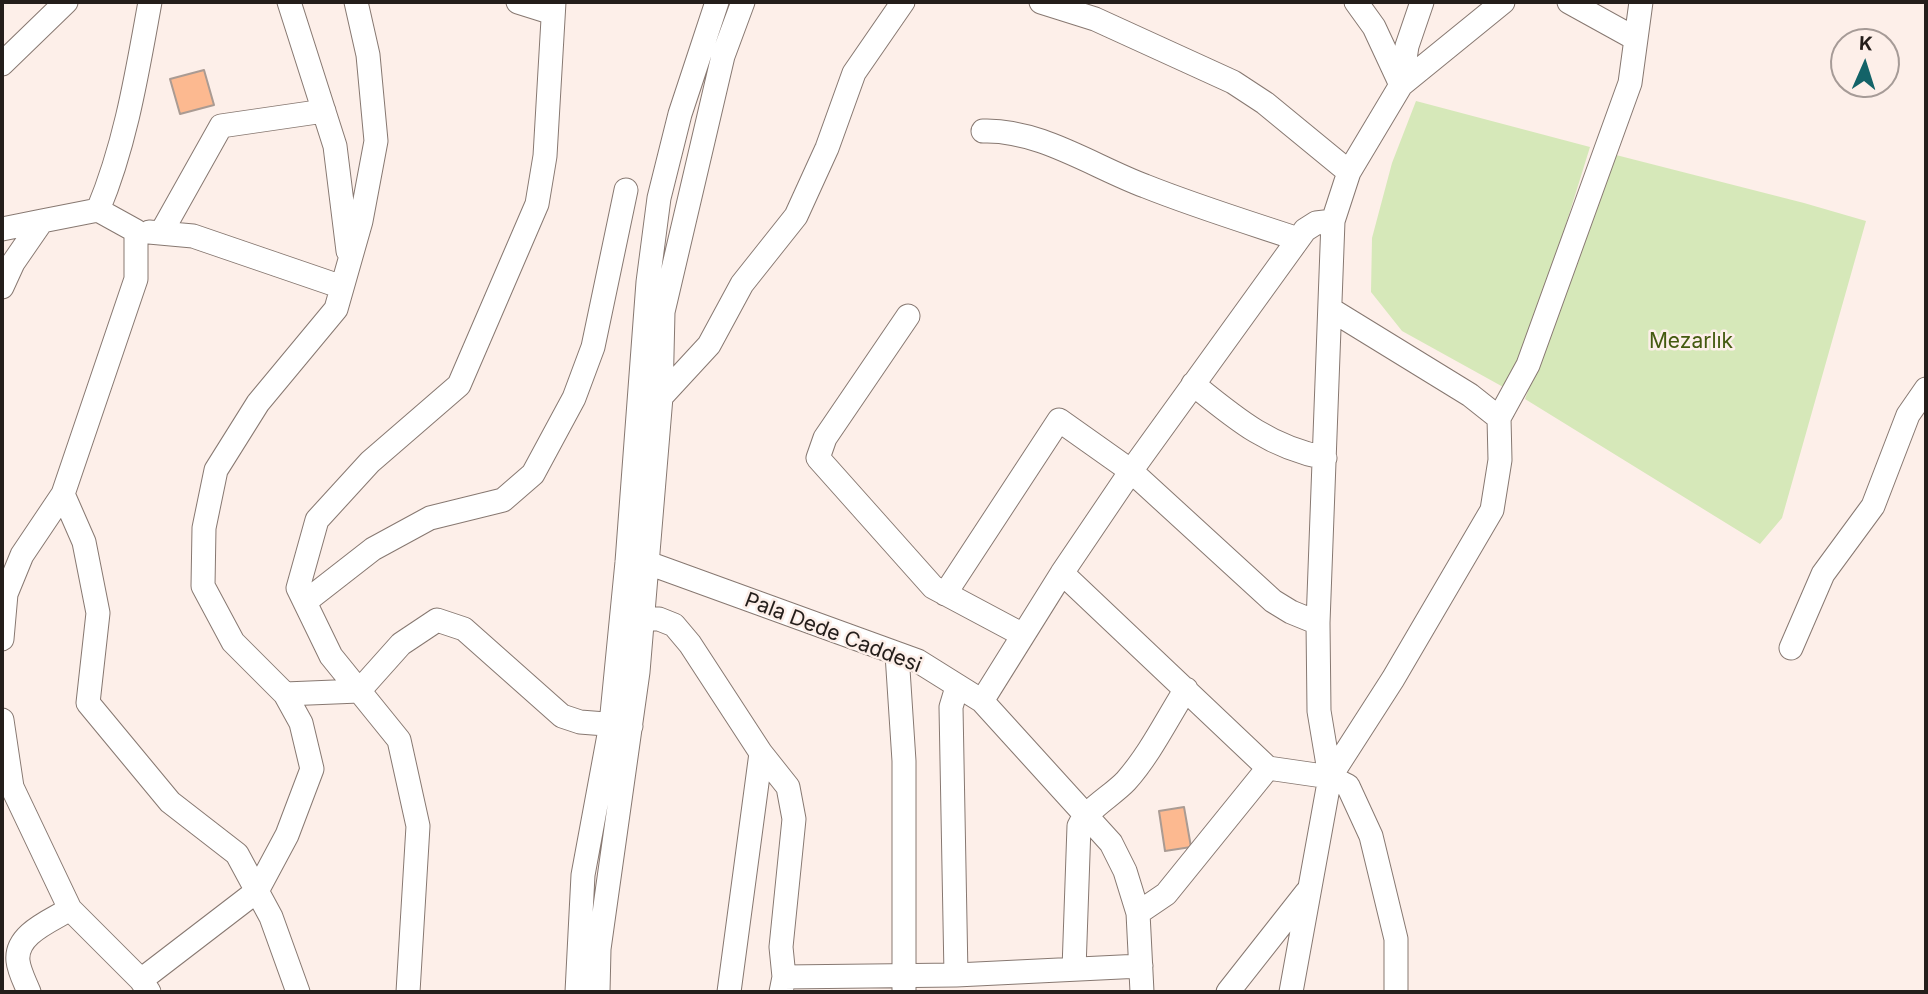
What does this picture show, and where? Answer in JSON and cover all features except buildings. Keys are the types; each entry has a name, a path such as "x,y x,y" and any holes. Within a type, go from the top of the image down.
{"street":[{"path":"2,64 66,2"},
{"path":"98,210 113,175 129,112 150,2"},
{"path":"289,2 335,146 349,261"},
{"path":"2,720 12,787 70,909 145,986 257,891 287,835 312,769 301,723 285,694 233,642 203,586 204,528 216,470 258,403 336,309 361,221 376,141 368,55 356,2"},
{"path":"408,992 418,825 400,740 331,656 298,588 317,520 370,462 459,385 537,204 545,156 553,7 518,2"},
{"path":"638,563 648,282 659,198 680,114 717,2"},
{"path":"598,992 599,948 632,618 661,397 663,312 723,56 743,2"},
{"path":"661,397 709,345 742,285 796,216 827,148 854,73 903,2"},
{"path":"1041,2 1095,19 1233,82 1265,103 1349,172"},
{"path":"1356,2 1374,27 1401,85"},
{"path":"1401,85 1407,46 1422,2"},
{"path":"1292,992 1330,777 1319,711 1318,623 1333,221 1349,172 1401,85 1503,2"},
{"path":"1569,2 1636,39"},
{"path":"1330,777 1393,679 1492,510 1500,460 1499,418 1528,365 1630,83 1641,2"},
{"path":"161,233 221,126 324,111"},
{"path":"983,131 1028,136 1144,186 1298,239"},
{"path":"305,602 373,549 430,519 503,500 533,474 574,398 593,347 626,190"},
{"path":"2,229 98,210 136,231 193,236 342,286"},
{"path":"2,287 13,263 42,221"},
{"path":"982,701 1062,573 1131,471 1298,239 1316,223 1333,221"},
{"path":"2,639 6,594 22,555 64,494 136,279 136,231"},
{"path":"1330,309 1470,395 1499,418"},
{"path":"908,316 825,438 818,458 933,587 1023,635"},
{"path":"1193,384 1254,432 1288,449 1325,458"},
{"path":"1791,648 1823,574 1873,506 1909,415 1926,389"},
{"path":"945,594 1059,420 1131,471 1273,601 1318,623"},
{"path":"64,494 84,542 98,612 88,703 170,802 237,854 271,917 298,992"},
{"name":"Pala Dede Caddesi","path":"638,563 918,661 982,701 1111,843 1125,871 1138,913 1142,992"},
{"path":"1062,573 1268,768 1330,777 1341,781 1353,792 1371,836 1396,939 1396,992"},
{"path":"632,618 659,620 674,625 690,644 761,752 788,787 794,819 780,947 782,984 903,984 956,975 1141,966"},
{"path":"285,694 359,691 401,644 437,620 464,628 562,716 580,722 621,725"},
{"path":"897,654 904,761 903,984"},
{"path":"956,975 951,707 957,687"},
{"path":"1074,969 1078,830 1086,815 1126,780 1185,689"},
{"path":"577,992 583,875 621,725"},
{"path":"729,992 761,752"},
{"path":"1138,913 1166,894 1268,768"},
{"path":"1228,992 1309,889"},
{"path":"29,992 19,965 20,946 29,935 70,909"}],"green space":[{"path":"1416,101 1590,147 1540,308 1505,388 1402,331 1371,292 1372,238 1392,163"},
{"name":"Mezarlık","path":"1616,155 1866,221 1782,518 1760,544 1525,399"}]}
